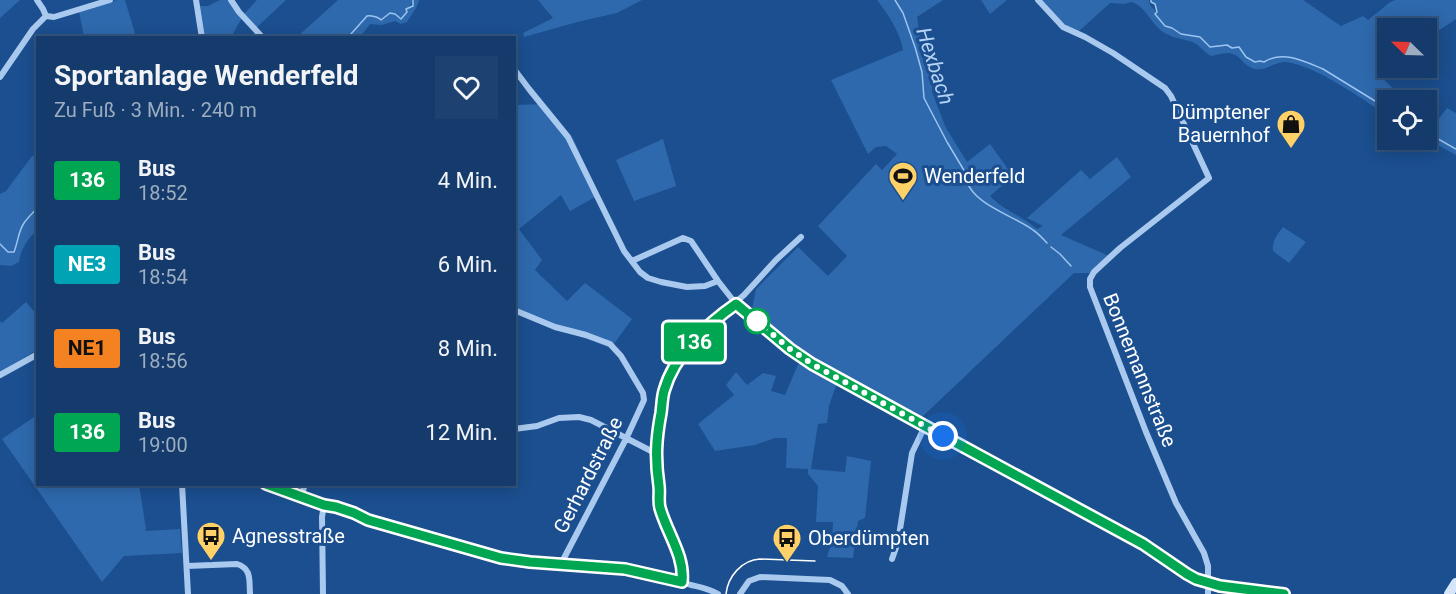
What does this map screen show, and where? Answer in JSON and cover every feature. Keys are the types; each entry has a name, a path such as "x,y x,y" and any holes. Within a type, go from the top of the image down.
{"street":[{"path":"37,0 46,16"},
{"path":"46,16 54,17 110,0"},
{"path":"196,0 202,36"},
{"path":"231,0 261,36"},
{"name":"Bonnemannstraße","path":"1038,0 1062,27 1113,53 1165,88 1171,96 1209,178 1120,248 1094,272 1089,283 1176,503 1204,553 1208,566 1209,583"},
{"path":"0,76 33,29 46,16"},
{"path":"516,72 568,137 624,251 640,272 648,278 687,287 705,286 718,281"},
{"path":"682,582 683,573 678,554 659,506 660,490 655,453 663,393 675,367 697,338 724,312 736,304 801,237"},
{"path":"632,261 683,238 691,242 736,304 804,358 1143,544 1187,574 1220,586 1285,594"},
{"name":"Gerhardstraße","path":"516,311 555,327 586,334 610,344 621,356 643,393 644,400 626,439 568,550 563,565"},
{"path":"0,375 36,355"},
{"path":"516,429 537,426 559,418 579,417 591,420 655,453"},
{"path":"892,559 898,542 912,453 925,426"},
{"path":"182,486 188,594"},
{"path":"271,486 354,513 368,520 501,558 625,569 682,582 718,594"},
{"path":"301,497 305,486"},
{"path":"323,594 322,517 324,505"},
{"path":"187,566 237,564 243,566 249,575 250,594"},
{"path":"740,594 750,580 760,577 830,580 842,586 848,594"},
{"path":"1208,594 1209,583"},
{"path":"1449,594 1456,583"}],"shaded area":[{"path":"0,0 20,0 0,18"},
{"path":"117,0 125,0 136,36 84,36 79,11"},
{"path":"220,0 229,0 243,16 232,36 202,36 198,6 208,6"},
{"path":"257,0 286,0 255,29 243,15"},
{"path":"338,0 413,0 409,8 411,8 414,0 419,0 407,22 370,24 361,36 298,36"},
{"path":"538,0 642,0 617,13 524,37 523,33 553,18"},
{"path":"877,0 943,0 917,17 920,36 934,70 932,92 946,128 967,162 990,144 1013,176 990,196 1001,205 1037,229 1043,226 1027,218 1081,170 1090,179 1117,157 1131,177 1061,235 1109,256 1090,273 1074,273 920,419 813,359 752,309 756,289 798,247 828,276 847,256 818,226 876,164 882,170 897,154 886,146 876,147 868,154 831,80 903,50 893,24"},
{"path":"981,0 1007,0 990,14"},
{"path":"1041,0 1149,0 1157,13 1155,4 1150,0 1303,0 1341,26 1363,16 1368,20 1395,0 1456,0 1456,19 1437,32 1437,18 1377,18 1377,78 1382,78 1395,90 1377,90 1377,109 1324,76 1298,65 1282,62 1263,69 1255,69 1230,53 1211,56 1192,42 1163,32 1137,4 1132,2 1110,3 1078,32 1053,14"},
{"path":"545,104 573,138 599,195 570,211 561,195 519,229 542,260 535,270 567,301 585,283 632,319 611,348 516,313 516,105"},
{"path":"1447,108 1456,113 1456,155 1437,145 1437,121"},
{"path":"663,139 676,186 634,201 616,160"},
{"path":"36,154 36,231 25,244 19,262 11,266 0,265 0,194 6,191 32,156"},
{"path":"1283,227 1306,242 1289,263 1273,251 1274,241"},
{"path":"26,302 36,314 36,351 0,372 0,321 2,323"},
{"path":"799,362 837,383 829,406 827,423 818,424 811,469 845,472 847,456 871,461 865,518 858,521 853,558 827,557 832,541 833,522 816,522 818,486 808,474 808,469 786,468 787,438 775,438 755,445 715,451 698,424 734,395 726,385 736,372 747,385 763,373 776,376 771,391 785,395"},
{"path":"36,416 36,486 139,486 145,531 180,529 182,553 124,556 102,582 2,439"}],"waterway":[{"name":"Hexbach","path":"351,36 367,16 374,16 381,20 390,13 401,19 407,12 406,9 413,6 413,0"},
{"name":"Hexbach","path":"895,0 903,13 915,47 922,72 924,98 965,172"},
{"name":"Hexbach","path":"1151,0 1155,4 1157,12 1155,14 1165,26 1181,34 1200,37 1210,47 1227,45 1232,48 1239,47 1246,57 1255,62 1264,62 1279,57 1301,60 1323,69 1377,102"},
{"name":"Hexbach","path":"1437,138 1456,149"},
{"name":"Hexbach","path":"966,180 977,197 1025,225 1047,243"},
{"name":"Hexbach","path":"0,244 8,252 14,252 22,226 36,209"},
{"name":"Hexbach","path":"1051,247 1071,266"}],"tram line":[{"path":"726,594 733,575 747,562 760,559 815,561"}],"bus line":[{"name":"136","path":"272,486 354,513 368,520 501,558 625,569 682,582 683,573 678,554 659,506 660,490 655,453 663,393 675,367 687,349 724,312 736,304 790,349 812,364 1143,544 1196,579 1220,586 1284,594"}],"place":[{"name":"Dümptener Bauernhof","path":"1291,150"},
{"name":"Wenderfeld","path":"903,202"},
{"name":"Agnesstraße","path":"211,562"},
{"name":"Oberdümpten","path":"787,564"}],"route":[{"path":"757,321 812,364 943,436"}]}
